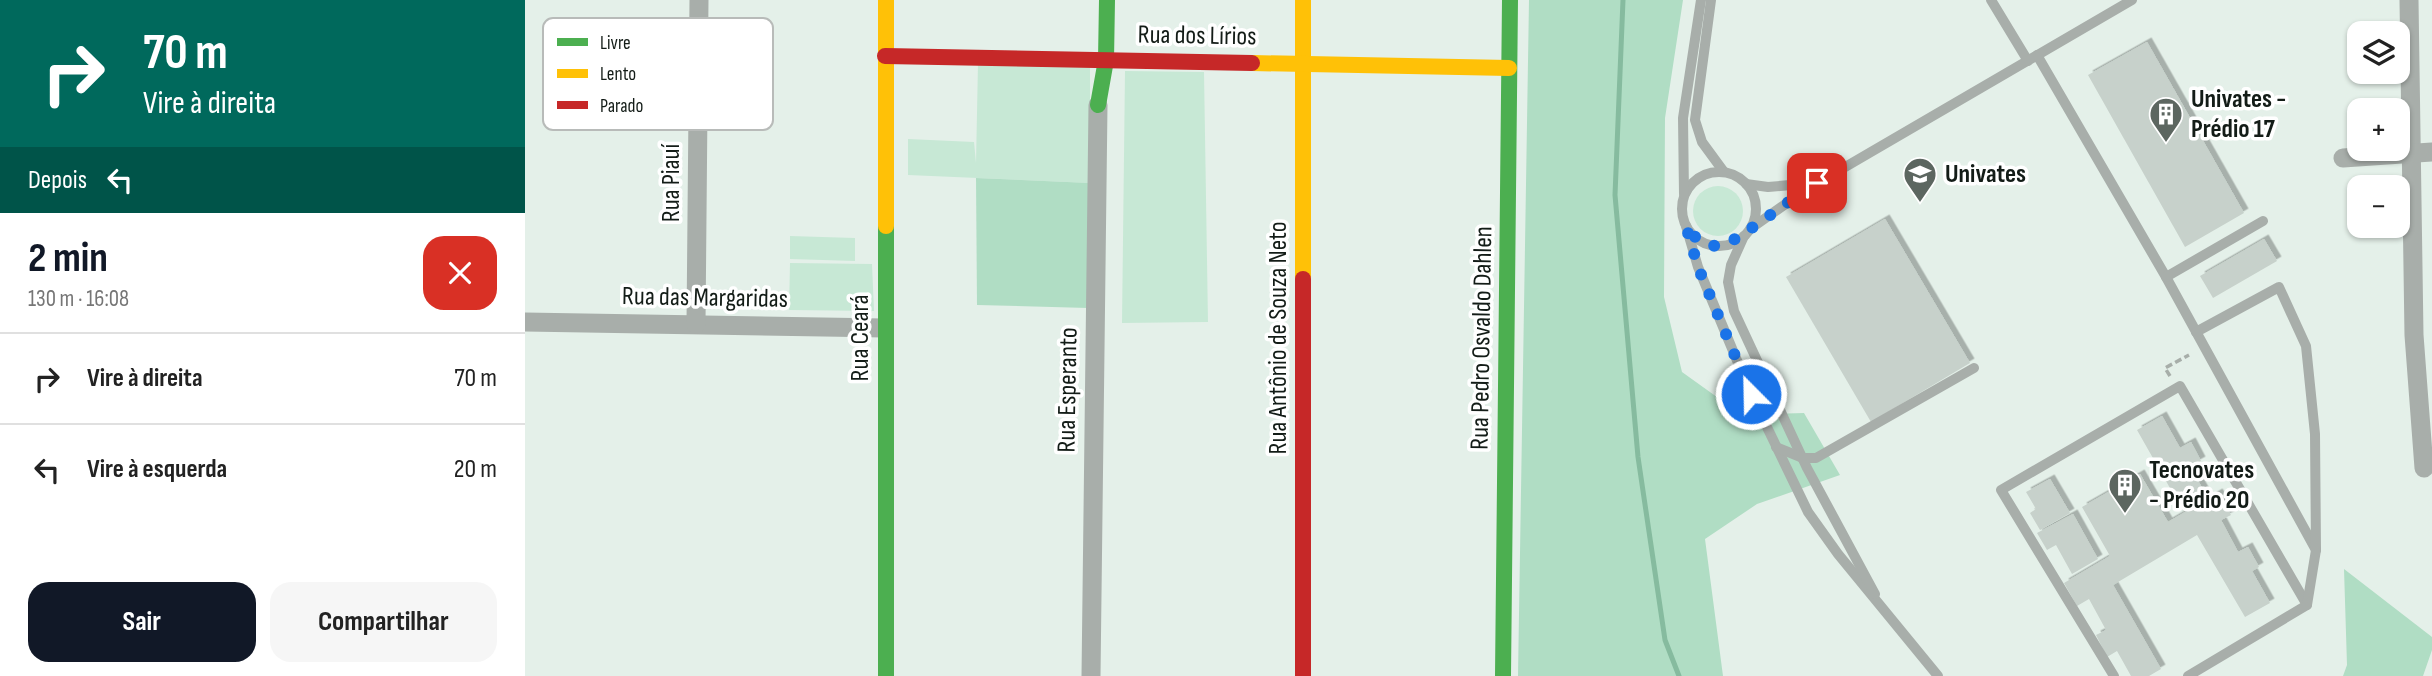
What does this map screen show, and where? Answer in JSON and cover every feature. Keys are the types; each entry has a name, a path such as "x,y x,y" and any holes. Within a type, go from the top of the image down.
{"street":[{"name":"Rua Piauí","path":"699,0 699,18"},
{"name":"Rua Ceará","path":"886,0 886,676"},
{"name":"Rua Esperanto","path":"1091,676 1098,105 1106,60 1107,0"},
{"name":"Rua Antônio de Souza Neto","path":"1303,0 1303,676"},
{"name":"Rua Pedro Osvaldo Dahlen","path":"1503,676 1510,0"},
{"path":"2410,0 2411,153 2423,336 2424,468"},
{"name":"Rua dos Lírios","path":"885,56 1089,54 1106,60 1509,68"},
{"name":"Rua Esperanto","path":"1089,54 1098,105"},
{"name":"Rua Piauí","path":"696,324 698,130"},
{"path":"2343,158 2432,152"},
{"name":"Rua das Margaridas","path":"525,322 884,328"}],"lane":[{"path":"1701,0 1683,118 1682,216 1698,267 1776,447 1808,512 1838,554 1938,676"},
{"path":"1711,0 1695,120 1702,142 1724,172 1746,184 1768,187 1817,183"},
{"path":"1991,0 2032,58 2166,277 2316,550"},
{"path":"1686,226 1699,240 1717,246 1727,245 1817,183 2131,0"},
{"path":"1684,197 1694,181 1702,176 1724,172"},
{"path":"1746,184 1752,192 1756,211 1731,265 1728,282 1734,311 1803,458 1886,612"},
{"path":"2166,277 2263,221"},
{"path":"2196,332 2279,287 2306,346 2315,434 2316,550 2307,605"},
{"path":"1776,447 1803,458 1816,458 1974,368"},
{"path":"2115,676 2001,490 2180,386 2307,605"},
{"path":"2187,676 2307,605"}],"path":[{"path":"2172,380 2165,368 2189,355"}],"green space":[{"path":"1529,0 1683,0 1665,118 1664,297 1682,372 1742,415 1804,413 1840,475 1757,504 1705,539 1723,676 1518,676"},
{"path":"978,63 1090,66 1090,183 908,175 908,139 974,142 976,163"},
{"path":"1125,71 1204,72 1208,322 1122,323"},
{"path":"976,178 1090,183 1088,308 977,305"},
{"path":"1718,186 1736,193 1743,211 1736,229 1718,236 1700,229 1693,211 1700,193"},
{"path":"790,236 855,238 855,261 790,259"},
{"path":"790,263 872,264 874,311 789,310"},
{"path":"2344,569 2432,637 2432,650 2423,676 2343,676 2347,665"}],"building":[{"name":"Univates - Prédio 17","path":"2147,42 2244,213 2185,247 2088,75"},
{"path":"1885,219 1970,363 1871,422 1786,277"},
{"path":"2264,239 2277,261 2213,298 2200,276"},
{"path":"2162,416 2180,448 2191,442 2201,461 2190,467 2208,498 2183,511 2137,430"},
{"path":"2140,474 2168,522 2218,493 2231,515 2221,520 2238,552 2248,547 2259,567 2252,571 2270,603 2245,617 2197,535 2113,585 2161,669 2149,676 2131,676 2117,651 2107,657 2096,635 2106,630 2089,599 2077,606 2064,583 2110,556 2082,507"},
{"path":"2050,479 2070,513 2040,530 2030,513 2036,509 2026,492"},
{"path":"2073,514 2098,559 2072,574 2056,545 2047,550 2037,533"}],"waterway":[{"path":"1623,0 1615,195 1638,457 1665,640 1679,676"}],"traffic: fast":[{"path":"1098,105 1106,60 1107,0"},
{"path":"1503,676 1510,0"},
{"path":"886,226 886,676"}],"traffic: slow":[{"path":"886,0 886,226"},
{"path":"1303,0 1303,279"},
{"path":"1252,63 1509,68"}],"traffic: jam":[{"path":"885,56 1252,63"},
{"path":"1303,279 1303,676"}],"place":[{"name":"Univates - Prédio 17","path":"2166,144"},
{"name":"Univates","path":"1920,204"},
{"name":"Tecnovates - Prédio 20","path":"2125,515"}],"route":[{"path":"1751,394 1698,267 1686,226 1699,240 1717,246 1727,245 1736,242 1750,229 1817,183"}]}
